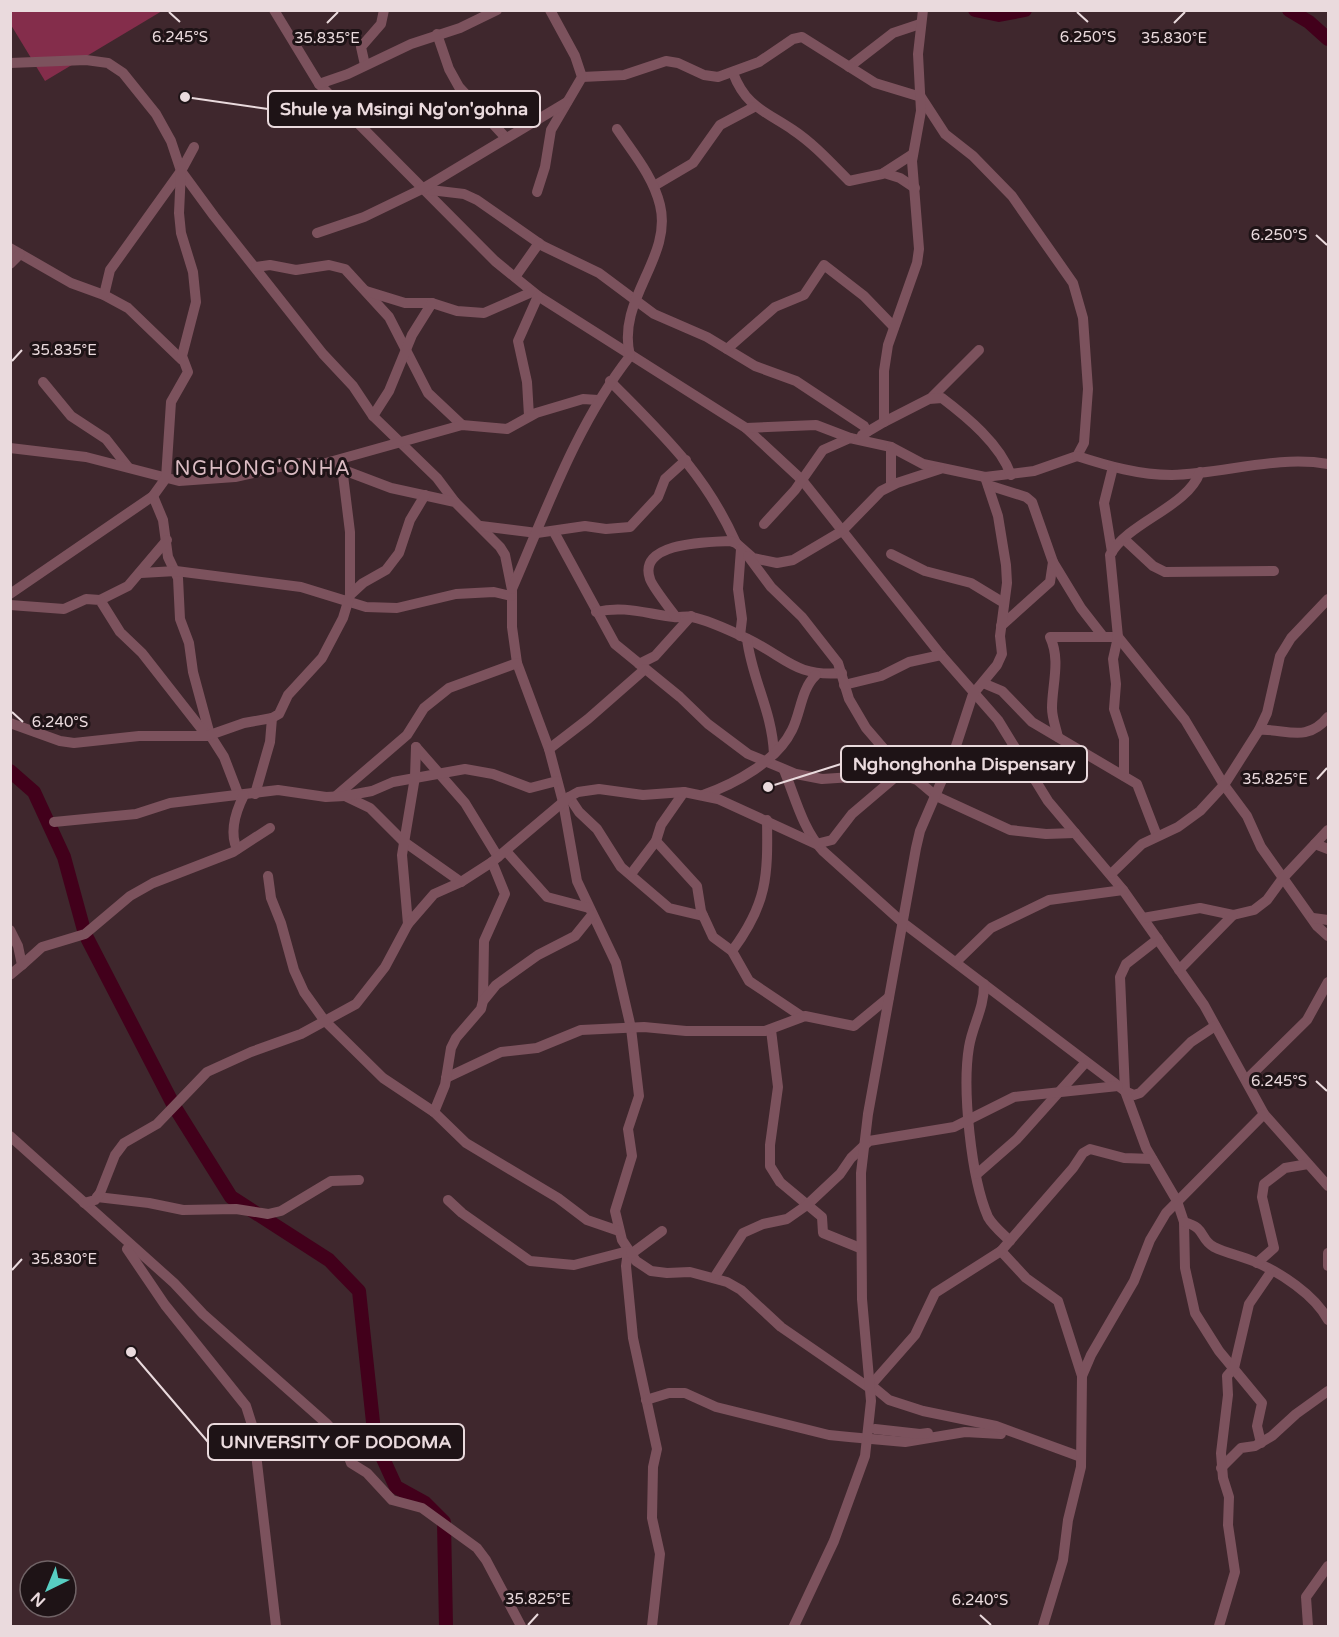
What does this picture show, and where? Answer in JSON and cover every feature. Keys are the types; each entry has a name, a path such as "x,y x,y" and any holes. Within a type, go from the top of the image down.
{"street":[{"path":"274,10 319,84 422,189 515,277 535,294 630,356 690,390 746,428 802,480 941,655 998,720 1048,801 1124,890 1204,1005 1264,1114 1329,1186"},
{"path":"365,66 361,47 381,24 384,10"},
{"path":"319,84 437,34 460,28 497,10"},
{"path":"537,192 545,167 551,130 582,77 575,56 550,10"},
{"path":"884,422 884,371 894,327 918,256 913,154 921,111 920,24 923,10"},
{"path":"849,67 892,33 920,24"},
{"path":"437,34 449,69 463,93 506,138"},
{"path":"582,77 640,72 666,61 678,63 711,77 734,73 759,62 787,42 802,37 886,88 921,97 945,134 973,156 1012,196 1073,283 1083,318 1088,389 1084,443 1077,456"},
{"path":"10,63 86,60 116,67 132,82 161,121 181,171 323,354 353,386 373,416 437,478 455,502 481,526 505,555 512,593 517,663 549,749 557,781 566,800 577,881 616,963 631,1028 639,1096 628,1129 632,1156 615,1211 619,1231 629,1253 651,1271 667,1273 684,1271 714,1278 747,1294 781,1327 889,1400 1044,1441 1081,1462"},
{"path":"734,73 738,85 754,107 793,130 825,156 849,181 884,173 913,154"},
{"path":"317,233 364,217 422,189 567,102"},
{"path":"654,186 693,163 720,125 754,107"},
{"path":"512,593 537,532 598,400 630,356 626,329 660,237 661,207 654,186 617,129"},
{"path":"104,295 110,270 181,171 194,147"},
{"path":"181,171 180,228 193,272 196,302 182,360"},
{"path":"884,173 900,178 915,188"},
{"path":"422,189 464,194 477,200 539,243 599,273 659,317 698,332 755,366 803,385 864,426 867,432"},
{"path":"515,277 539,243"},
{"path":"10,264 15,251 71,283 104,295 133,312 182,360 188,372 170,404 166,478 153,496 10,594"},
{"path":"256,267 270,265 296,270 334,265 345,269 389,317 428,393 462,424"},
{"path":"727,349 775,307 804,295 824,265 864,296 894,327"},
{"path":"366,291 405,303 432,303 457,311 484,313 535,294"},
{"path":"529,416 527,382 518,341 535,294"},
{"path":"373,416 389,391 412,334 432,303"},
{"path":"764,524 802,480 823,450 867,432 931,398 979,350"},
{"path":"610,381 686,460 709,489 742,549 777,594 818,636 838,663 844,685 866,728 897,764 899,774"},
{"path":"43,382 71,416 106,439 128,467"},
{"path":"931,398 942,398 978,430 1004,462 1011,475"},
{"path":"325,463 462,424 507,429 529,416 583,399 598,400"},
{"path":"746,428 816,425 853,438 891,447 915,461 987,481 1030,500 1037,513 1053,562 1081,608 1101,635"},
{"path":"891,447 891,485"},
{"path":"10,448 86,457 179,481 235,477 297,463 325,463 342,467 383,485 455,502"},
{"path":"987,481 1034,471 1077,456 1113,468 1150,474 1200,472 1286,462 1329,464"},
{"path":"481,526 554,532 585,526 606,529 632,526 658,497 665,479 686,460"},
{"path":"342,467 350,532 349,599"},
{"path":"1113,468 1104,503 1112,552 1110,561 1118,637 1113,659 1116,684 1114,709 1124,739 1124,776"},
{"path":"676,618 650,581 650,561 680,545 742,549 777,563 786,563 842,531 891,485 940,469"},
{"path":"1112,552 1124,539 1188,490 1200,472"},
{"path":"794,1626 850,1501 871,1433 871,1387 862,1299 860,1248 860,1197 864,1146 918,839 944,777 973,694 1001,658 1006,565 998,516 987,481"},
{"path":"10,723 60,741 74,743 139,736 208,736 244,723 272,718 279,714 288,695 322,658 349,599 363,583 389,567 402,547 410,520 425,495"},
{"path":"153,496 167,540 168,557 176,571 180,619 189,643 193,672 208,736"},
{"path":"554,532 615,644 722,736 774,766 804,777 822,779 899,774 916,780 936,796 1015,832 1075,833"},
{"path":"1124,539 1153,566 1165,572 1274,571"},
{"path":"10,605 64,609 87,599 100,600 119,592 141,573 167,540"},
{"path":"742,549 738,588 744,637 750,663 769,710 774,766 816,844"},
{"path":"891,554 925,571 971,583 1004,603"},
{"path":"1001,627 1047,587 1053,562"},
{"path":"141,573 176,571 302,587 397,608 456,594 512,593"},
{"path":"1111,874 1142,844 1178,827 1200,811 1224,785 1259,730 1267,713 1280,656 1291,638 1329,599"},
{"path":"100,600 120,632 142,653 224,757 246,795"},
{"path":"596,612 615,608 676,618 691,616 744,637 789,664 816,675 842,673"},
{"path":"549,749 588,719 655,656 691,616"},
{"path":"1058,737 1052,712 1056,679 1054,645 1050,637 1101,635 1118,637 1185,720 1224,785 1244,810 1261,847 1320,929 1329,936"},
{"path":"844,685 881,676 919,659 941,655"},
{"path":"340,796 407,735 424,708 449,688 517,663"},
{"path":"774,752 790,733 807,686 816,675"},
{"path":"982,682 1002,691 1032,722 1137,784 1157,836"},
{"path":"1259,730 1299,733 1320,726 1329,717"},
{"path":"237,849 233,830 237,812 270,742 272,718"},
{"path":"407,735 437,773 465,803 498,856 547,897 591,911"},
{"path":"408,924 404,841 415,777 416,747"},
{"path":"944,777 991,763 1026,764"},
{"path":"702,795 774,766"},
{"path":"54,822 136,814 170,803 279,790 340,796 372,791 393,782 437,773 477,770 530,788 557,781"},
{"path":"816,844 832,840 852,814 899,774"},
{"path":"98,1197 120,1147 131,1138 157,1124 207,1072 250,1052 301,1034 356,1004 385,967 408,924 434,894 461,882 498,856 578,792 599,789 643,795 684,792 702,795 767,820 816,844 902,922 1086,1062 1134,1095 1140,1094 1191,1042 1215,1026"},
{"path":"631,874 656,841 663,821 684,792"},
{"path":"340,796 370,808 404,841 461,882"},
{"path":"566,800 597,829 616,862 669,908 703,916"},
{"path":"732,951 754,919 764,891 767,820"},
{"path":"10,975 42,947 85,934 130,896 153,883 237,849 270,828"},
{"path":"1143,918 1200,908 1233,915 1254,910 1266,900 1283,878 1329,830"},
{"path":"656,841 697,886 703,916 716,940 732,951 754,986 801,1016 854,1026 889,997"},
{"path":"1315,844 1329,849"},
{"path":"434,1112 446,1078 456,1038 481,1009 483,1001 484,941 505,894 498,856"},
{"path":"268,876 271,898 281,923 294,970 304,992 324,1020 383,1078 434,1112 473,1148 558,1198 587,1220 619,1231"},
{"path":"956,962 991,927 1049,900 1124,890"},
{"path":"483,1001 499,981 538,954 575,936 591,911"},
{"path":"1179,970 1233,915"},
{"path":"1313,918 1329,920"},
{"path":"10,930 18,946 22,965"},
{"path":"1158,939 1126,964 1120,977 1122,1088 1152,1158 1177,1200 1184,1222 1185,1268 1195,1313 1219,1351 1262,1403 1257,1426 1261,1443"},
{"path":"1246,1080 1307,1020 1329,982"},
{"path":"984,984 984,1003 970,1040 969,1119 977,1174 989,1219 1010,1241"},
{"path":"446,1078 501,1052 537,1048 570,1032 591,1028 686,1031 771,1030 801,1016"},
{"path":"771,1030 778,1087 770,1145 770,1166 780,1182 822,1217 822,1231 826,1235 860,1248"},
{"path":"977,1174 1017,1138 1086,1062"},
{"path":"714,1278 746,1231 783,1220 807,1205 840,1174 851,1158 874,1139 939,1132 1010,1098 1062,1090 1122,1088"},
{"path":"1082,1376 1094,1348 1134,1281 1150,1240 1177,1200 1264,1114"},
{"path":"10,1136 326,1423 343,1441 351,1463 367,1473 392,1500 422,1508 477,1548 486,1560 521,1626"},
{"path":"871,1387 915,1335 935,1293 1001,1251 1086,1151 1094,1149 1130,1159 1152,1158"},
{"path":"1257,1263 1274,1248 1262,1197 1264,1184 1285,1168 1308,1164"},
{"path":"84,1203 98,1197 183,1210 236,1209 268,1214 281,1211 331,1181 358,1180"},
{"path":"448,1200 462,1213 530,1261 574,1265 629,1253 662,1231"},
{"path":"1184,1222 1198,1227 1215,1247 1257,1263 1272,1272 1316,1303 1329,1320"},
{"path":"116,1233 165,1305 246,1406 253,1428 276,1626"},
{"path":"1001,1251 1026,1278 1058,1301 1082,1376 1081,1462 1068,1520 1063,1560 1043,1626"},
{"path":"629,1253 626,1266 633,1338 657,1449 653,1467 652,1518 660,1554 652,1626"},
{"path":"1329,1253 1329,1266"},
{"path":"1219,1626 1235,1572 1228,1525 1229,1497 1221,1468 1228,1395 1227,1376 1234,1368 1249,1304 1272,1272"},
{"path":"1221,1468 1241,1448 1261,1443 1277,1433 1312,1401 1329,1391"},
{"path":"645,1400 669,1393 685,1393 716,1407 829,1435 920,1434 982,1423"},
{"path":"871,1433 905,1442 965,1432 991,1432 1020,1437 1081,1462"},
{"path":"1308,1626 1306,1597 1329,1566"}],"shaded area":[{"path":"11,11 162,11 45,81 11,25"}],"waterway":[{"path":"975,10 999,15 1025,10"},
{"path":"1289,10 1309,22 1328,39"},
{"path":"10,771 34,792 64,857 85,934 174,1106 231,1197 329,1260 359,1291 375,1441 396,1487 425,1503 444,1522 446,1626"}],"place":[{"name":"Shule ya Msingi Ng'on'gohna","path":"185,97"},
{"name":"Nghonghonha Dispensary","path":"768,787"},
{"name":"UNIVERSITY OF DODOMA","path":"131,1352"}],"district":[{"name":"NGHONG'ONHA","path":"263,468"}]}
